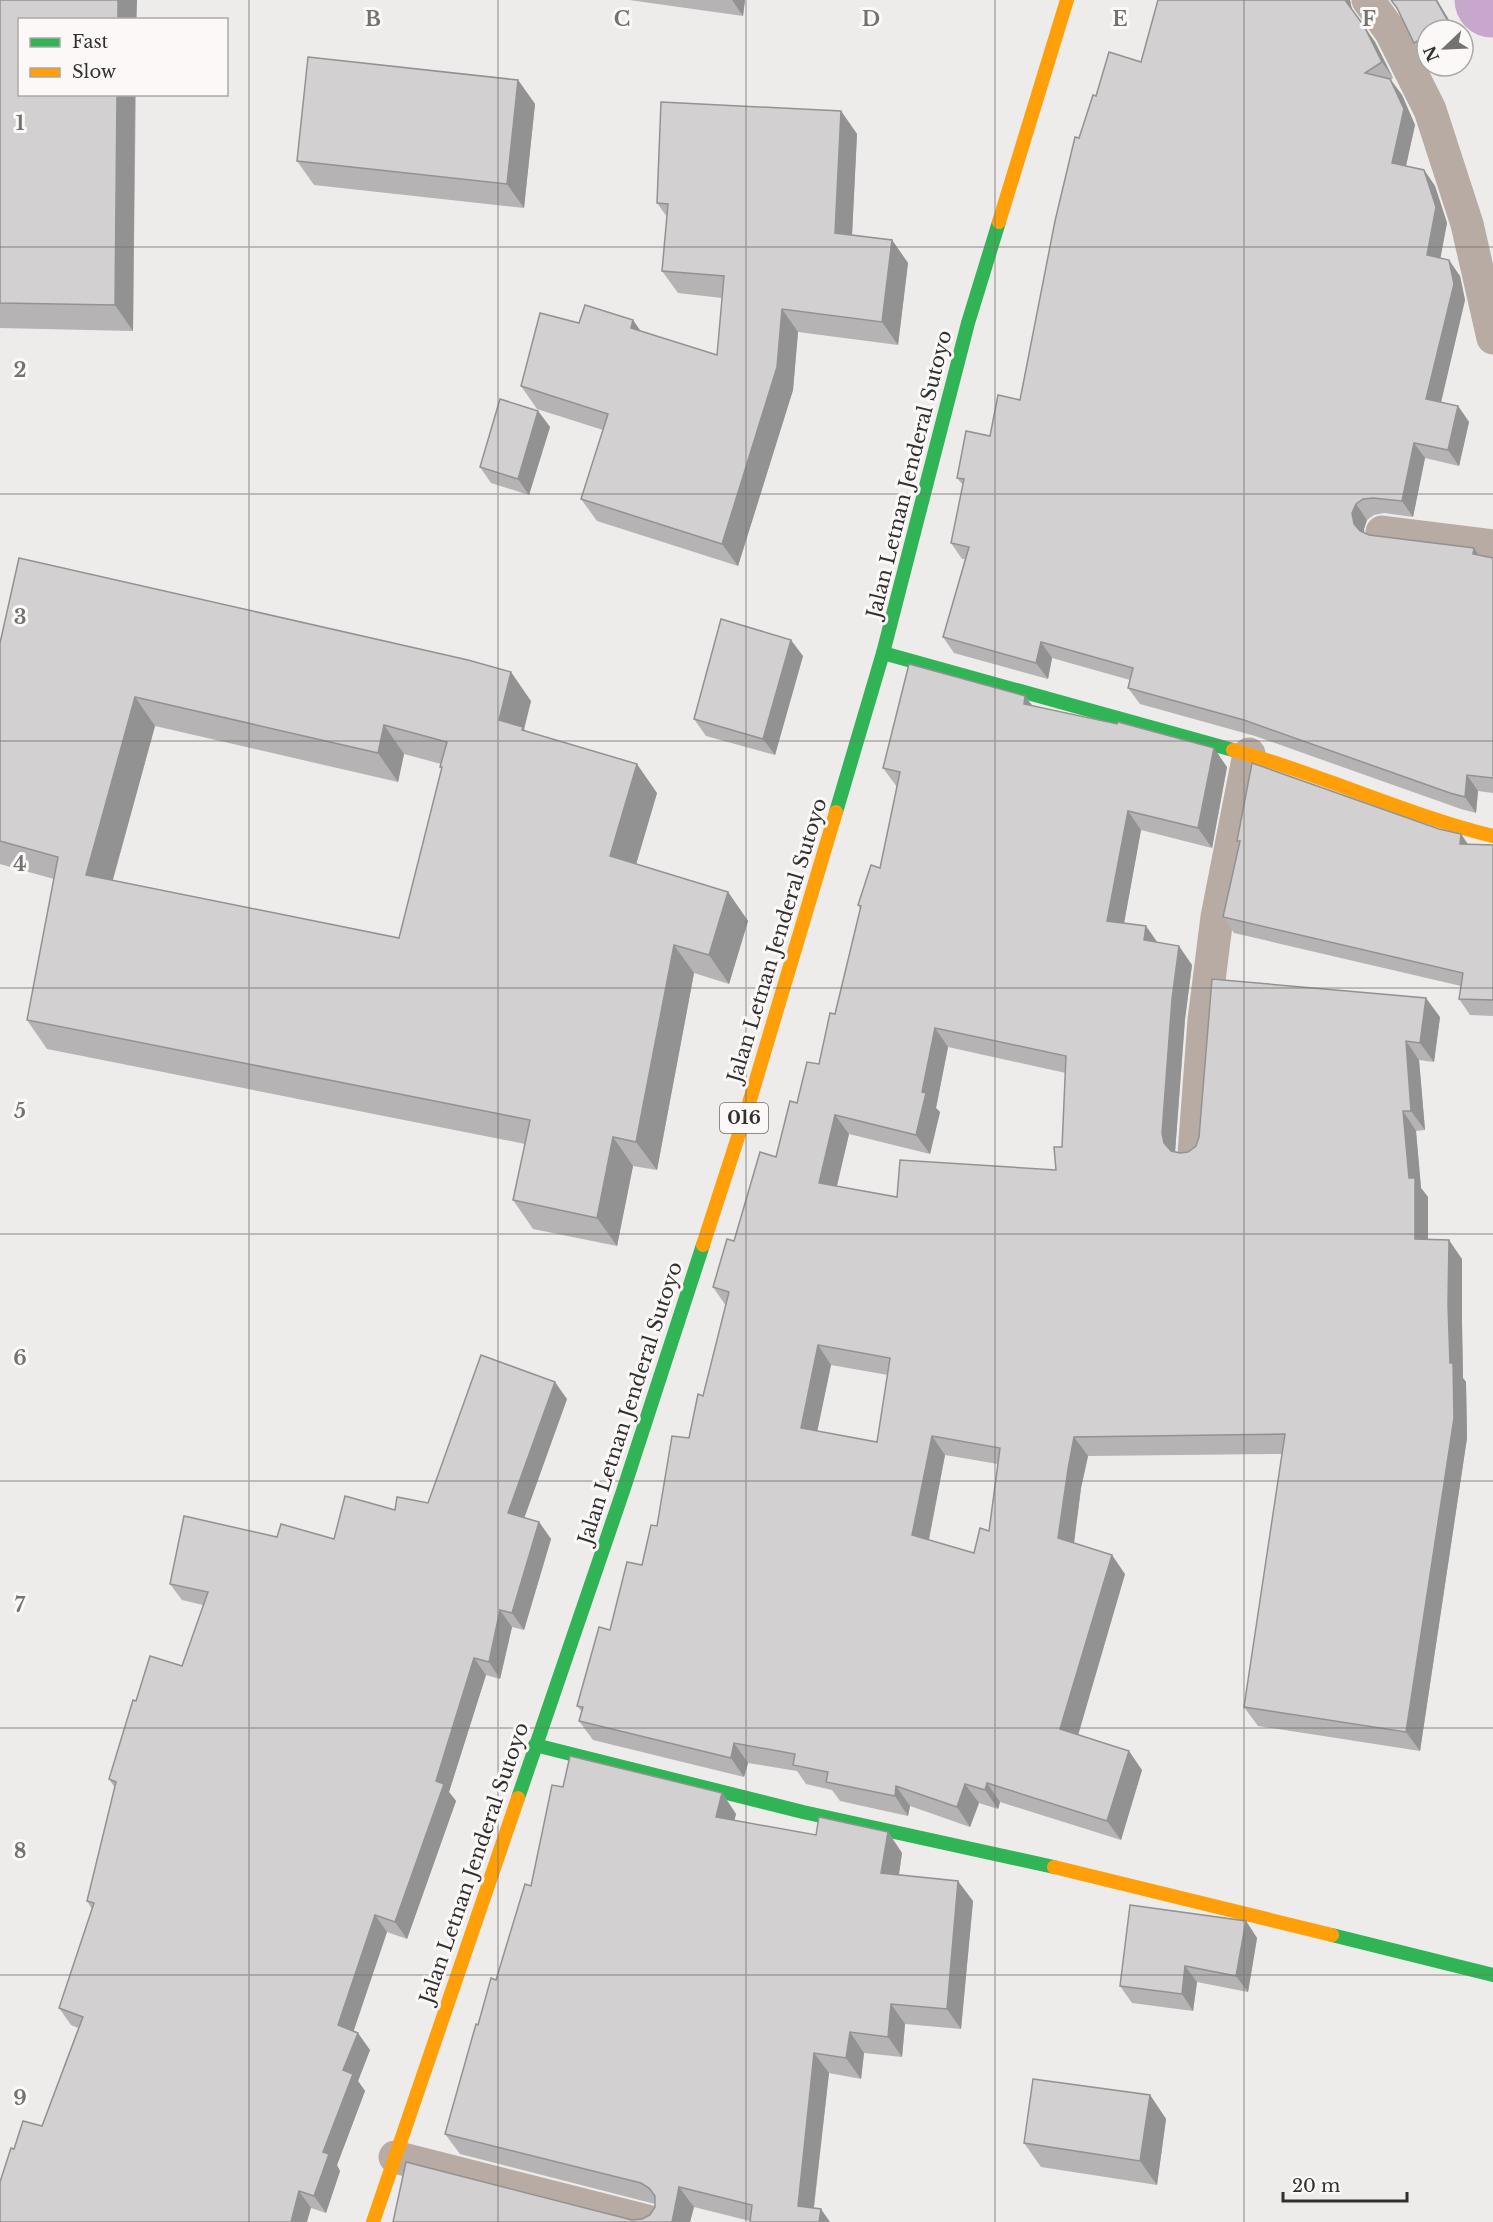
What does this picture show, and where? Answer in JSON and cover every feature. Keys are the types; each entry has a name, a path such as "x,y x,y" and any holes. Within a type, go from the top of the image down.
{"main road":[{"name":"Jalan Letnan Jenderal Sutoyo","path":"373,2222 623,1491 750,1100 883,653 968,323 1067,0"},
{"path":"883,653 1249,754 1456,827 1493,836"},
{"path":"535,1745 803,1812 1074,1871 1493,1976"}],"street":[{"path":"1368,0 1391,32 1430,110 1467,224 1493,338"},
{"path":"1382,532 1493,546"},
{"path":"1194,1154 1204,1020 1217,917 1249,754"},
{"path":"395,2157 651,2222"}],"building":[{"path":"0,0 118,0 118,18 18,18 18,96 117,96 115,305 0,303"},
{"path":"1158,0 1345,0 1364,26 1382,62 1365,73 1390,79 1404,109 1392,163 1424,170 1436,207 1427,255 1449,260 1454,284 1426,399 1458,406 1448,450 1414,443 1402,501 1363,499 1356,504 1352,513 1354,524 1360,531 1369,535 1474,548 1473,554 1493,558 1493,778 1467,775 1465,797 1244,720 1128,688 1133,668 1041,642 1036,663 943,637 969,547 951,543 964,479 957,478 966,431 990,436 998,395 1020,400 1055,221 1075,137 1079,138 1093,95 1096,96 1109,52 1141,62"},
{"path":"1391,0 1436,0 1446,18 1415,18 1414,43"},
{"path":"308,57 518,80 507,184 297,161"},
{"path":"661,102 841,111 835,233 892,240 882,322 782,309 777,367 722,544 581,499 608,414 521,386 540,313 579,323 585,305 633,320 631,328 717,355 724,276 662,271 668,204 657,203"},
{"path":"500,399 538,411 518,479 480,467"},
{"path":"19,558 468,660 511,672 499,720 523,727 522,730 637,764 610,856 728,892 709,955 674,945 636,1142 613,1137 597,1218 513,1200 530,1120 27,1020 58,857 0,841 0,643","holes":["135,697 378,753 384,725 447,742 399,938 86,875"]},
{"path":"721,619 791,640 763,739 694,719"},
{"path":"909,664 1025,696 1024,704 1117,724 1118,722 1214,748 1198,828 1128,811 1107,921 1146,926 1144,940 1179,946 1172,999 1162,1133 1164,1143 1171,1151 1188,1152 1196,1146 1199,1137 1212,979 1426,998 1420,1043 1406,1041 1411,1111 1403,1111 1409,1178 1415,1178 1415,1239 1449,1240 1448,1304 1450,1363 1453,1363 1454,1418 1406,1732 1244,1707 1285,1434 1074,1437 1058,1538 1112,1555 1060,1729 1129,1751 1107,1821 987,1783 985,1790 965,1784 957,1807 896,1786 895,1796 826,1782 828,1772 793,1765 795,1754 734,1743 731,1758 579,1721 583,1707 577,1706 599,1627 610,1630 627,1562 642,1565 651,1525 657,1526 672,1436 689,1438 698,1394 703,1396 729,1292 713,1287 727,1239 734,1241 760,1152 776,1157 790,1101 797,1103 807,1062 819,1064 830,1013 835,1014 861,906 858,905 871,865 880,868 900,772 883,768","holes":["935,1028 1066,1056 1062,1147 1054,1147 1056,1170 900,1160 897,1197 819,1183 835,1115 916,1135 926,1093 922,1092","818,1345 890,1358 877,1442 801,1428","932,1436 1000,1448 989,1531 980,1528 974,1553 912,1535"]},
{"path":"1252,763 1439,829 1461,834 1460,844 1493,845 1493,1000 1459,999 1463,973 1223,917 1240,841 1237,841"},
{"path":"481,1355 555,1382 508,1513 539,1522 512,1613 500,1610 489,1662 474,1658 436,1781 444,1784 395,1922 375,1915 338,2025 358,2033 343,2070 353,2074 323,2152 329,2154 314,2196 299,2191 291,2222 0,2222 0,2182 11,2148 14,2149 23,2121 42,2126 83,2017 59,2008 94,1903 87,1901 116,1782 109,1779 133,1700 136,1701 150,1656 182,1666 208,1592 170,1584 184,1516 277,1537 281,1524 334,1539 345,1496 395,1510 397,1497 428,1503"},
{"path":"570,1756 722,1793 716,1817 816,1835 819,1817 888,1832 881,1873 958,1881 947,2009 891,2004 888,2037 850,2032 846,2058 814,2053 798,2206 821,2209 819,2222 750,2222 752,2205 679,2187 672,2222 393,2222 406,2162 632,2220 650,2215 655,2207 655,2196 641,2183 445,2134 491,1978 496,1980 525,1884 531,1886 552,1785 563,1787"},
{"path":"1130,1905 1246,1921 1236,1976 1185,1966 1182,1994 1120,1986"},
{"path":"1033,2079 1150,2095 1140,2161 1024,2143"}],"traffic: fast":[{"path":"836,812 883,653 968,323 999,222"},
{"path":"883,653 1233,750"},
{"path":"518,1798 623,1491 703,1245"},
{"path":"535,1745 803,1812 1054,1867"},
{"path":"1332,1935 1493,1975"}],"traffic: slow":[{"path":"999,222 1067,0"},
{"path":"1233,750 1298,770 1427,817 1493,836"},
{"path":"703,1245 750,1100 836,812"},
{"path":"373,2222 518,1798"},
{"path":"1054,1867 1332,1935"}]}
